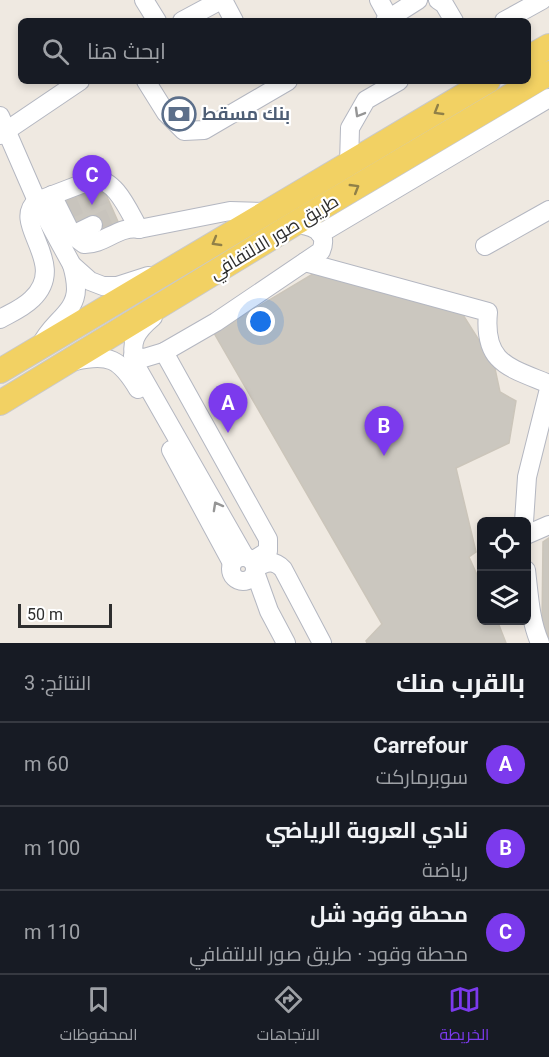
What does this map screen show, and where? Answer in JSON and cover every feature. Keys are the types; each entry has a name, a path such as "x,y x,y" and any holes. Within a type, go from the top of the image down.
{"main road":[{"path":"531,56 549,46"},
{"name":"طريق صور الالتفافي","path":"531,84 549,73"},
{"name":"طريق صور الالتفافي","path":"0,371 483,84"},
{"name":"طريق صور الالتفافي","path":"0,403 294,224 530,84"}],"street":[{"path":"144,0 155,18"},
{"path":"188,18 222,0 232,18"},
{"path":"379,0 386,18"},
{"path":"390,18 418,0"},
{"path":"438,0 444,4 452,18"},
{"path":"509,18 542,0"},
{"path":"65,238 2,128 75,84"},
{"path":"148,84 166,113 184,131 204,130 275,84"},
{"path":"349,164 350,128 366,100 394,84"},
{"path":"320,234 549,98"},
{"path":"0,319 32,300 44,282 45,271 41,250 28,216 30,207 44,198 96,179 109,183 111,193 121,213 140,229"},
{"path":"41,345 48,331 65,315 73,303 76,290 62,212 44,198"},
{"path":"485,246 549,210"},
{"path":"41,250 65,238 84,244 96,234 110,244 134,235 140,229 231,211 267,212"},
{"path":"133,356 144,358 164,352 216,322 321,251 323,245 320,234 309,225 294,224"},
{"path":"305,262 488,312 487,338 494,352 506,365 549,384"},
{"path":"72,264 90,281 103,286 117,286 163,273"},
{"path":"179,294 138,330 134,339 133,356 136,366 247,567 286,643"},
{"path":"164,352 268,539 268,551 247,567"},
{"path":"70,362 87,358 109,358 122,366 130,375 247,567"},
{"path":"524,517 527,477 549,389"},
{"path":"531,533 549,525"},
{"path":"247,567 272,562 283,569 322,643"},
{"path":"526,571 530,608 540,643"}],"building":[{"path":"100,181 120,226 98,236 70,228 58,200"},
{"path":"316,272 458,307 494,364 500,392 516,401 509,443 456,468 476,552 469,557 477,575 477,625 499,625 506,643 367,643 366,641 382,624 214,333"},
{"path":"549,538 549,638 542,627 543,542"}],"tunnel":[{"path":"63,212 106,194"},
{"path":"93,225 115,215"}],"place":[{"name":"بنك مسقط","path":"179,114"},
{"name":"محطة وقود شل","path":"92,205"},
{"name":"Carrefour","path":"228,433"},
{"name":"نادي العروبة الرياضي","path":"384,456"}]}
